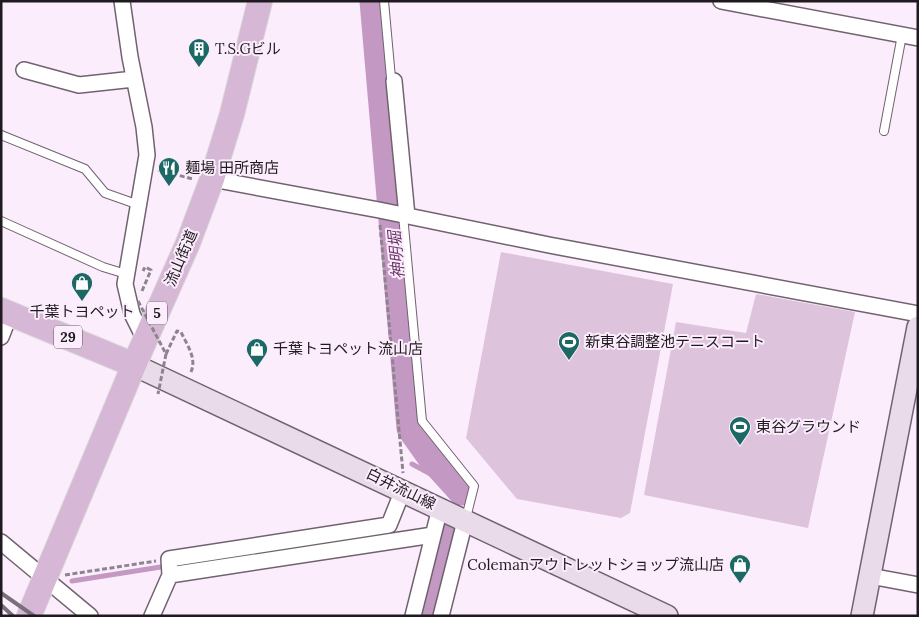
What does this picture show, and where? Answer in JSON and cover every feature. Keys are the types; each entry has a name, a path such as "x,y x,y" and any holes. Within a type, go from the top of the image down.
{"main road":[{"name":"流山街道","path":"29,616 134,365 188,243 211,181 232,114 260,1"},
{"name":"29","path":"6,312 134,365"},
{"path":"862,616 918,327"},
{"name":"白井流山線","path":"134,365 403,481 440,508 465,521 667,616"}],"street":[{"path":"122,1 134,79 144,127 146,166 126,274 127,296 132,314 145,340"},
{"path":"721,1 918,38"},
{"path":"24,70 80,84 134,79"},
{"path":"394,80 404,215"},
{"path":"211,181 379,210 559,247 918,314"},
{"path":"1,337 6,312"},
{"path":"152,616 170,575 168,559 389,525 403,481"},
{"path":"413,616 440,508"},
{"path":"441,616 465,521"},
{"path":"170,575 433,535"},
{"path":"1,542 90,616"},
{"path":"870,576 918,585"}],"lane":[{"path":"384,1 391,78 394,80"},
{"path":"884,131 902,35"},
{"path":"1,135 85,169 105,194 140,206"},
{"path":"404,215 422,421 474,486 465,521"},
{"path":"1,221 104,267 126,274"}],"path":[{"path":"146,166 211,181"},
{"path":"379,210 403,481"},
{"path":"142,275 145,267 151,270 138,301 166,354"},
{"path":"158,394 166,354 177,331 181,332 192,356 193,368"},
{"path":"44,579 168,559"}],"shaded area":[{"name":"新東谷調整池テニスコート","path":"501,252 673,284 630,513 621,518 517,499 466,438"},
{"name":"東谷グラウンド","path":"756,294 855,312 808,528 644,495 676,322 746,333"}],"waterway":[{"name":"神明堀","path":"374,1 411,428 433,459 462,491"},
{"path":"412,464 462,491"},
{"name":"神明堀","path":"432,616 453,534"},
{"path":"72,581 167,566"}],"railway":[{"path":"1,593 34,616"},
{"path":"1,605 13,616"}],"place":[{"name":"T.S.Gビル","path":"199,68"},
{"name":"麺場 田所商店","path":"169,187"},
{"name":"千葉トヨペット","path":"82,302"},
{"name":"新東谷調整池テニスコート","path":"569,361"},
{"name":"千葉トヨペット流山店","path":"257,368"},
{"name":"東谷グラウンド","path":"740,446"},
{"name":"Colemanアウトレットショップ流山店","path":"740,584"}]}
